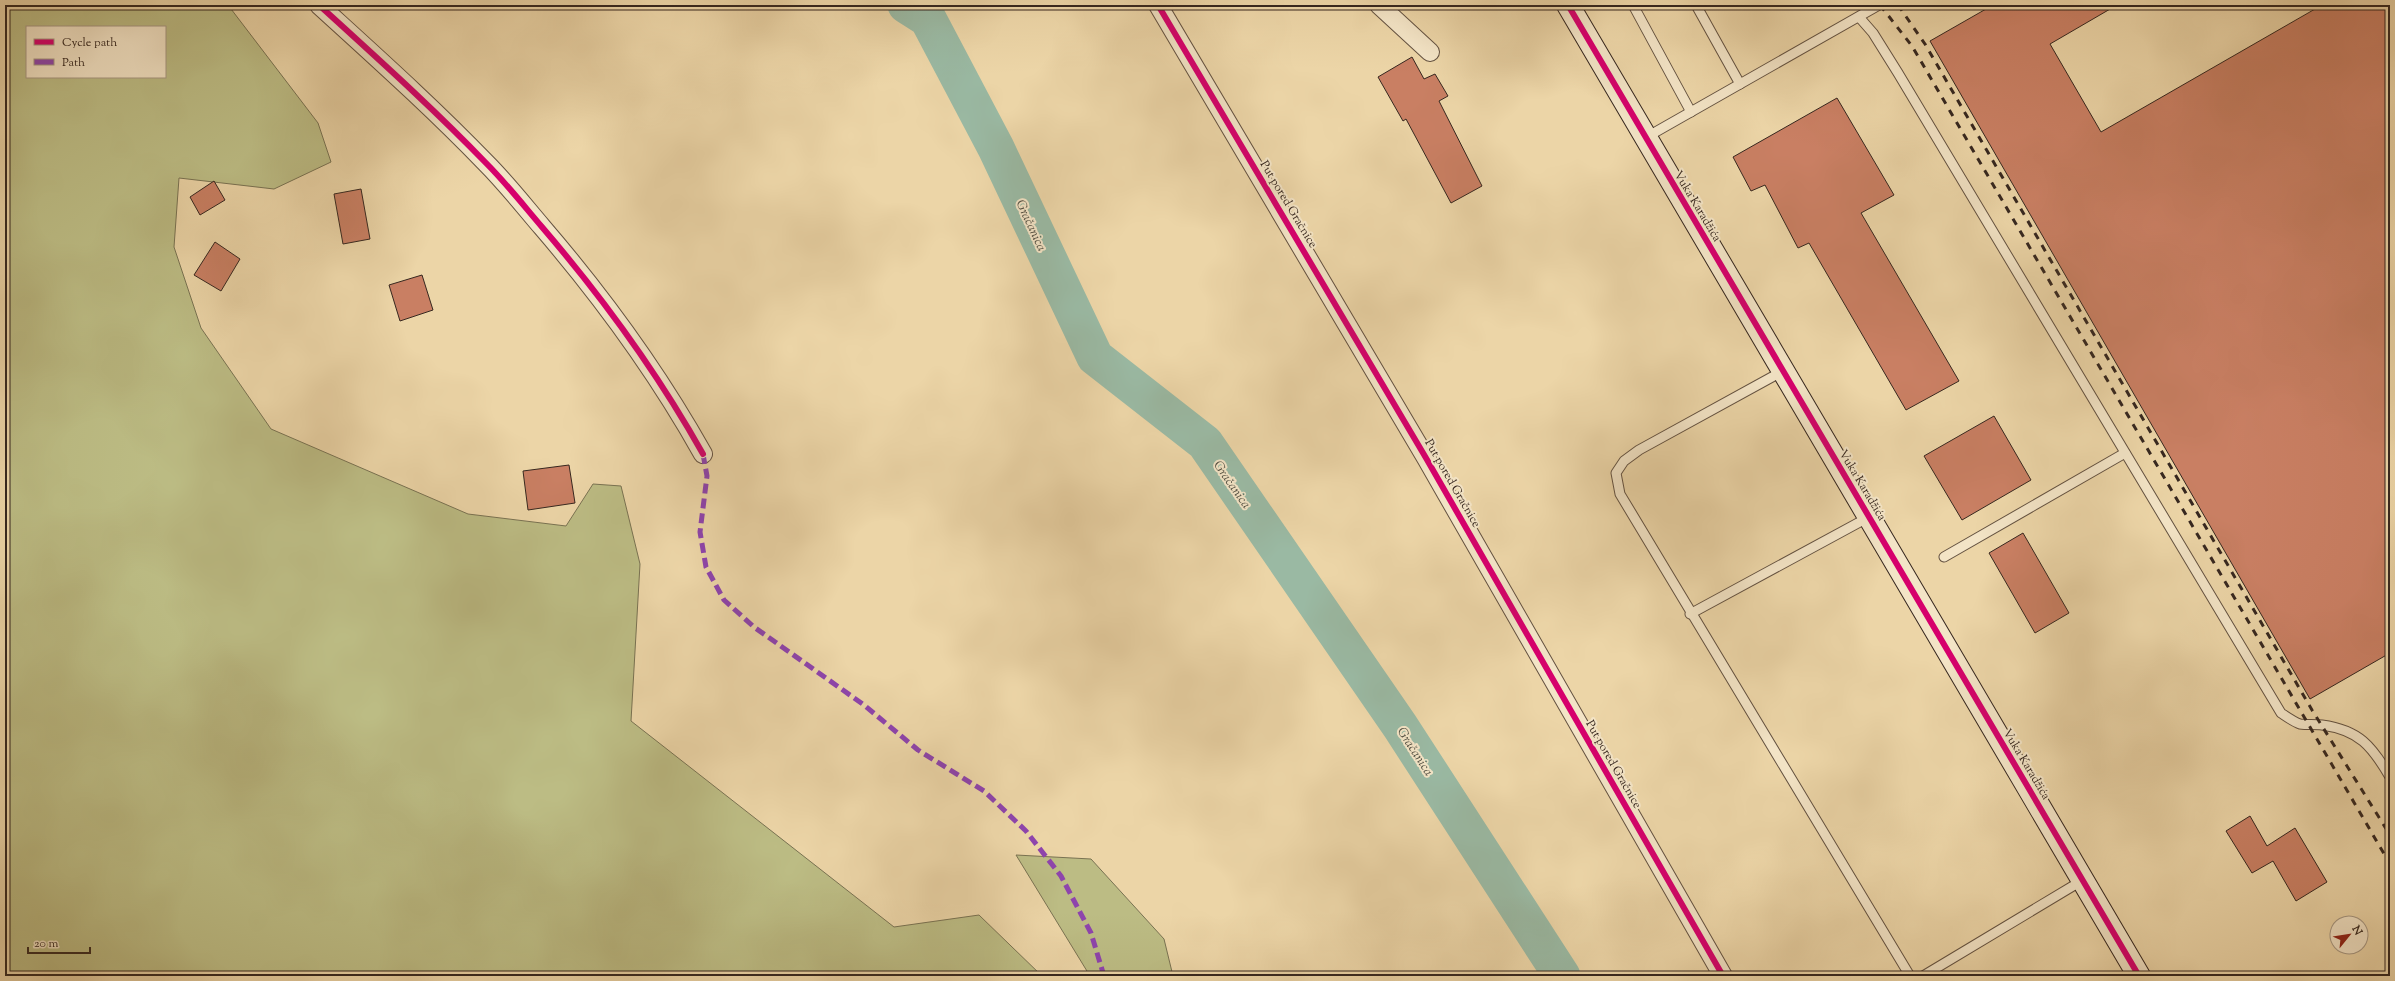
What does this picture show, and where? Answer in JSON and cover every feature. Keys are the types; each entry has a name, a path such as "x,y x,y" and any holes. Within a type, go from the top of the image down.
{"street":[{"path":"319,5 442,119 488,164 585,278 638,348 676,405 703,454"},
{"name":"Put pored Gračnice","path":"1158,5 1426,458 1723,976"},
{"path":"1379,5 1430,52"},
{"name":"Vuka Karadžića","path":"1568,5 2139,976"}],"lane":[{"path":"1633,5 1691,112"},
{"path":"1696,5 1740,84"},
{"path":"1645,138 1879,5"},
{"path":"1859,17 1873,33 1898,73 2281,713 2300,724 2321,724 2343,729 2361,738 2376,752 2390,777"},
{"path":"1783,371 1639,450 1624,461 1616,473 1620,494 1690,614 1910,976"},
{"path":"1944,557 2125,452"},
{"path":"1690,614 1869,517"},
{"path":"1923,976 2083,880"}],"green space":[{"path":"5,5 228,5 318,123 331,162 274,189 179,178 174,247 201,328 271,429 468,514 566,526 593,484 621,486 640,564 631,721 894,927 979,915 1042,976 5,976"},
{"path":"1016,855 1091,859 1164,939 1173,976 1090,976"}],"building":[{"path":"1993,5 2117,5 2050,44 2101,132 2322,5 2390,5 2390,653 2310,699 1930,41"},
{"path":"1412,57 1424,79 1435,74 1448,96 1439,101 1482,186 1451,203 1406,119 1403,121 1378,77"},
{"path":"1837,98 1894,195 1861,213 1959,381 1906,410 1809,243 1798,248 1765,185 1751,191 1733,157"},
{"path":"214,181 225,200 200,215 190,197"},
{"path":"361,189 370,239 343,244 334,194"},
{"path":"215,242 240,259 221,291 194,275"},
{"path":"422,275 433,310 400,321 389,285"},
{"path":"1994,416 2031,480 1962,520 1924,456"},
{"path":"569,465 575,503 528,510 523,471"},
{"path":"2023,533 2069,613 2035,633 1989,553"},
{"path":"2250,816 2267,846 2295,828 2327,882 2296,901 2273,861 2252,873 2226,831"}],"waterway":[{"name":"Gračanica","path":"906,5 928,19 996,148 1095,357 1205,443 1400,726 1562,976"}],"railway":[{"path":"1880,5 1912,46 2390,864"},
{"path":"1898,5 1925,44 2312,710 2390,835"}],"marked path":[{"path":"703,454 707,476 700,532 706,567 724,600 754,627 864,705 918,750 984,791 1026,831 1061,876 1091,933 1104,976"}],"cycle path":[{"path":"319,5 446,122 515,195 608,308 667,394 703,454"},
{"path":"1158,5 1426,458 1723,976"},
{"path":"1568,5 2139,976"}]}
